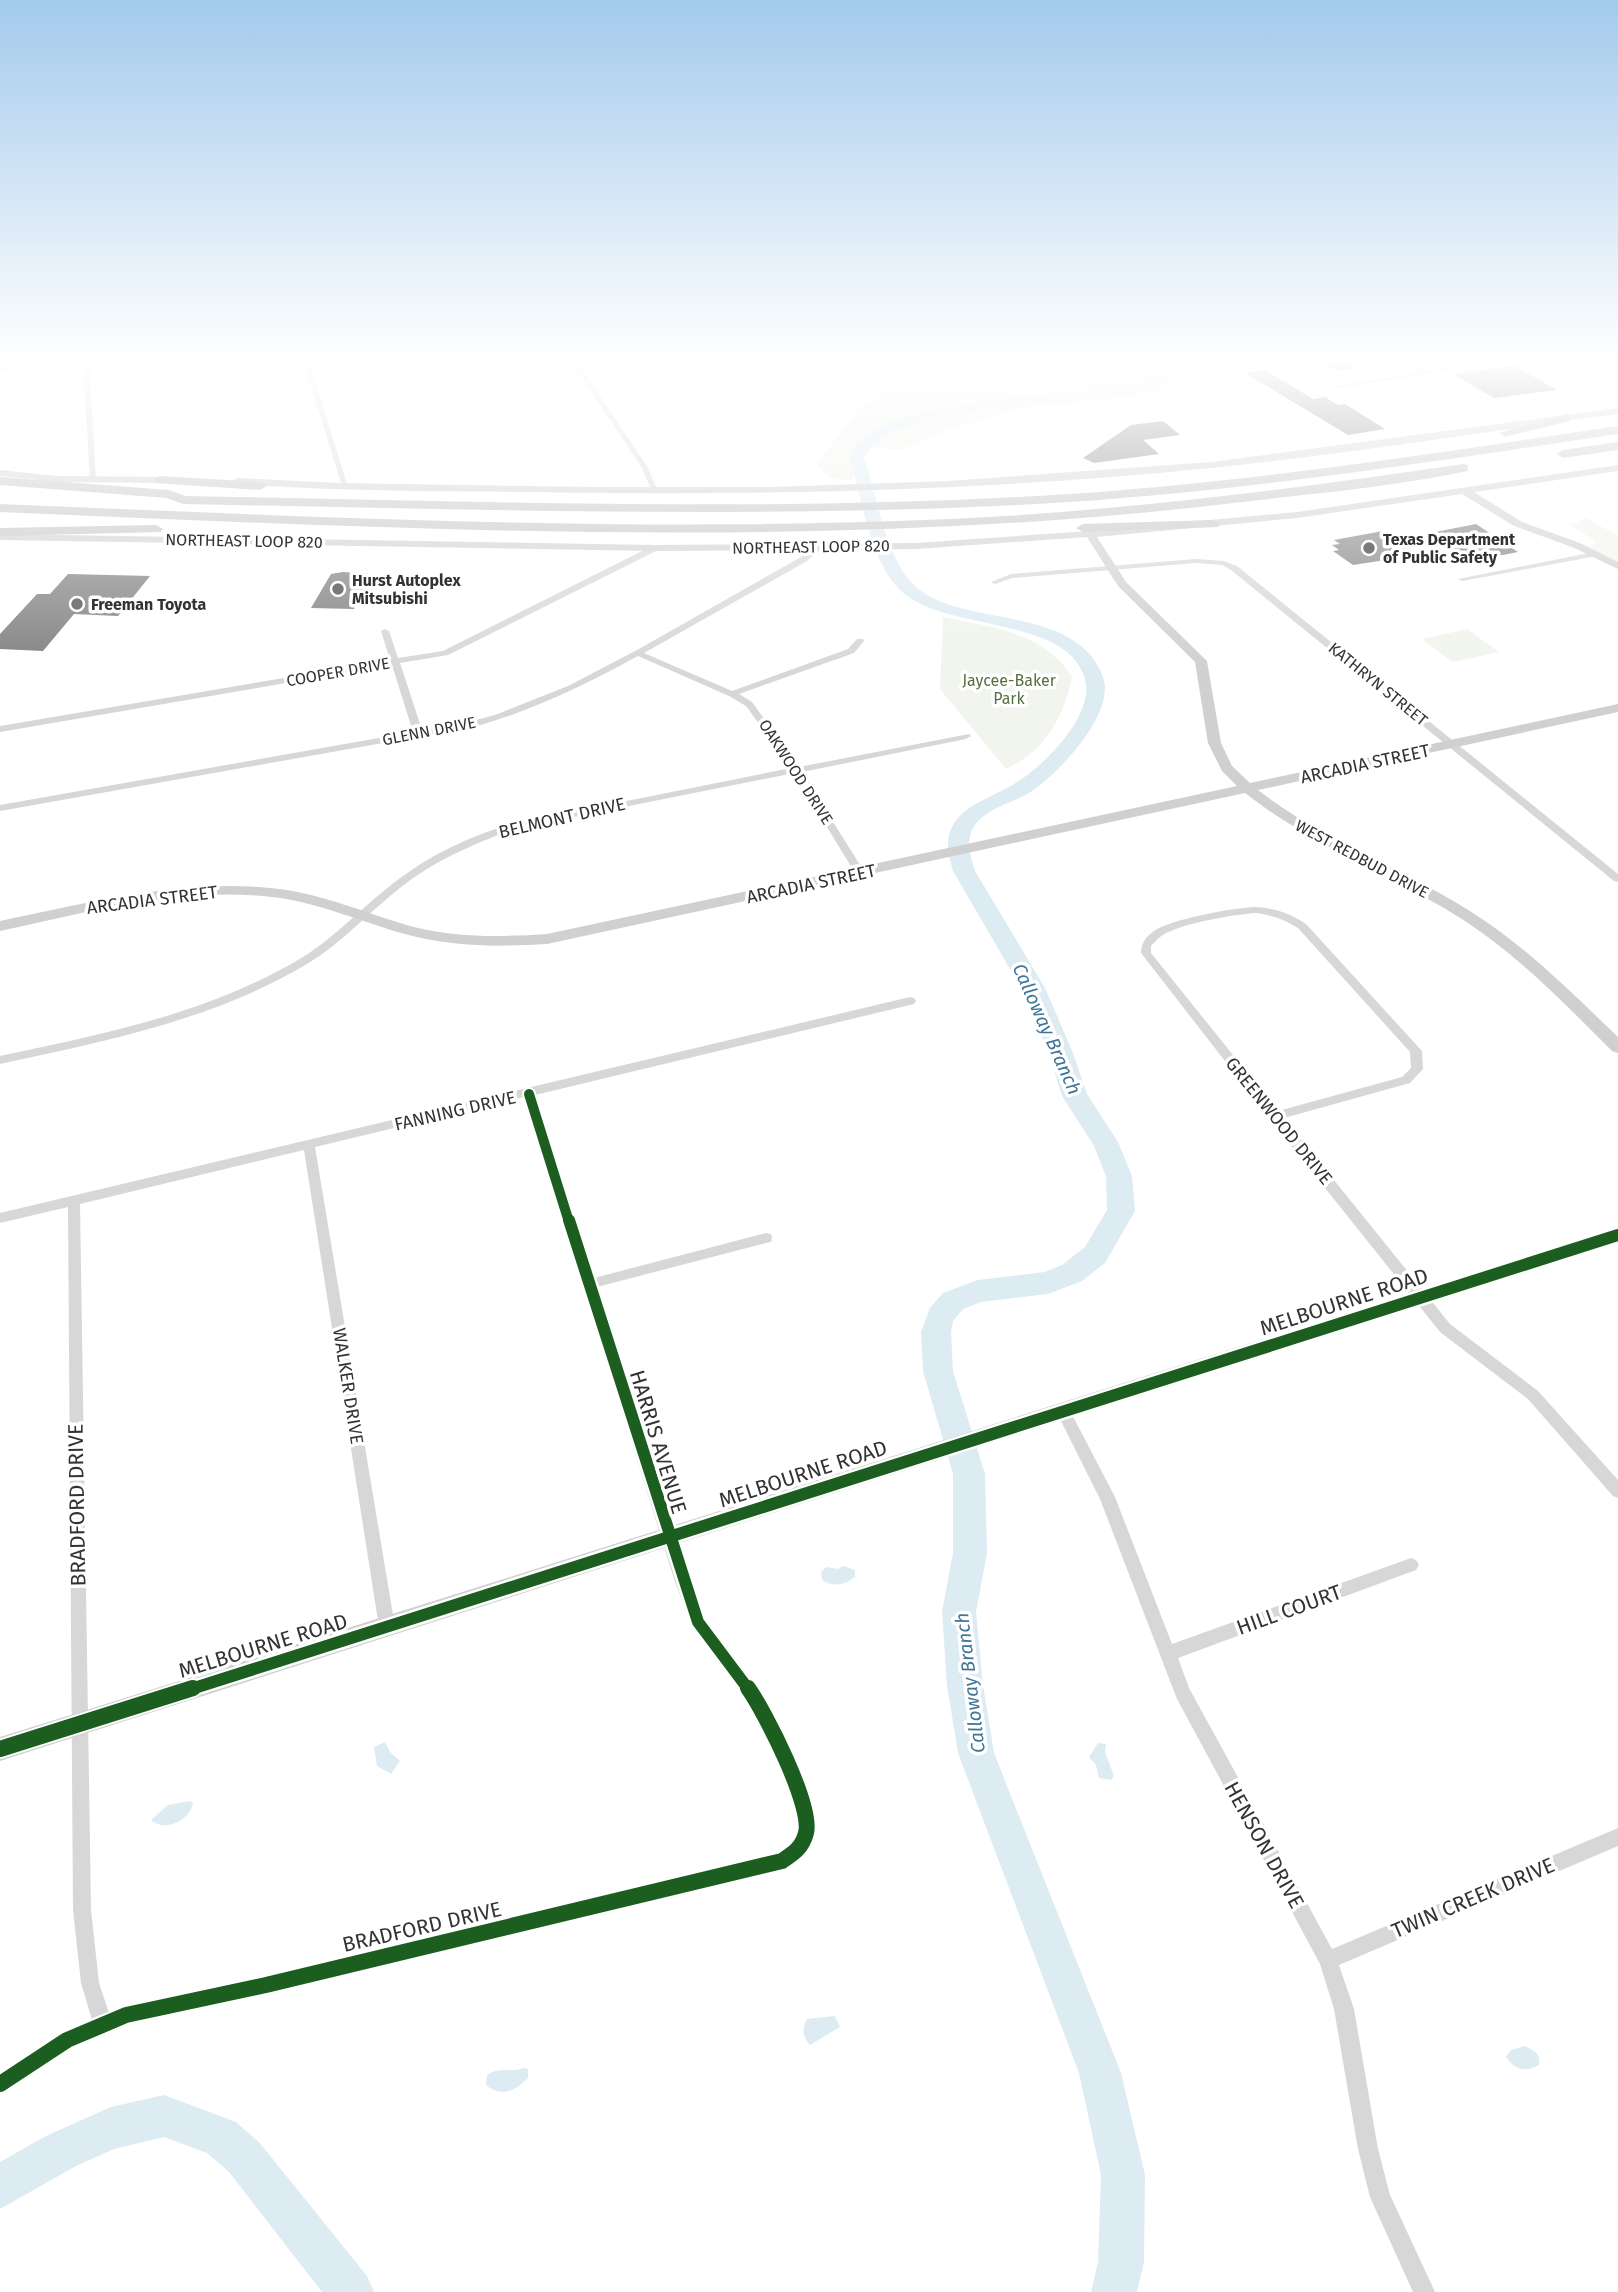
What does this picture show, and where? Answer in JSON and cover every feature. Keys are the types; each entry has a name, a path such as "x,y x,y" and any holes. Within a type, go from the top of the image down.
{"highway":[{"path":"1258,481 1269,472 1336,462"},
{"path":"0,489 183,500 629,508 847,507 1039,500 1258,481 1392,462"},
{"path":"1449,471 1488,462"},
{"path":"912,535 998,520 1220,502 1477,467"},
{"path":"159,480 601,501 629,508"},
{"path":"0,481 169,494 183,500"},
{"path":"0,510 373,523 716,528 734,533 853,536 1213,524"},
{"path":"0,535 373,523"}],"main road":[{"path":"0,473 93,480 656,492 899,487 1053,478 1233,462"},
{"path":"912,535 1090,534 1213,524 1297,515 1618,468"},
{"path":"1461,491 1506,523 1590,552 1618,566"},
{"name":"WEST REDBUD DRIVE","path":"1090,534 1111,568 1139,602 1201,661 1206,677 1209,726 1216,748 1227,767 1249,789 1296,825 1448,905 1522,955 1618,1047"},
{"name":"NORTHEAST LOOP 820","path":"0,535 655,548 820,547 853,536"},
{"name":"ARCADIA STREET","path":"0,926 108,904 216,891 271,892 428,934 493,941 547,939 928,859 1618,708"},
{"name":"MELBOURNE ROAD","path":"0,1749 668,1539 917,1456 1618,1235"}],"street":[{"path":"92,462 93,480"},
{"path":"338,462 346,486"},
{"path":"641,462 656,492"},
{"name":"GLENN DRIVE","path":"0,808 473,724 516,712 570,690 804,559 820,547"},
{"name":"COOPER DRIVE","path":"0,729 397,662 461,647 655,548"},
{"path":"1462,579 1590,552"},
{"name":"KATHRYN STREET","path":"1111,568 1212,561 1234,568 1618,879"},
{"path":"995,582 1011,576 1111,568"},
{"path":"385,631 418,733"},
{"path":"732,694 851,651 860,641"},
{"name":"OAKWOOD DRIVE","path":"638,653 749,704 796,769 860,873"},
{"name":"BELMONT DRIVE","path":"0,1060 142,1029 221,1005 267,984 307,960 424,865 469,842 512,827 966,736"},
{"path":"1149,940 1169,928 1237,912 1261,909 1284,915 1302,926 1416,1051 1417,1069 1406,1080 1274,1116"},
{"name":"GREENWOOD DRIVE","path":"1149,940 1146,953 1422,1298"},
{"name":"FANNING DRIVE","path":"0,1218 910,1001"},
{"name":"HARRIS AVENUE","path":"529,1094 668,1539 698,1622 750,1691 774,1730 804,1810 807,1831 799,1850 782,1861 750,1868"},
{"name":"WALKER DRIVE","path":"309,1145 387,1627"},
{"name":"BRADFORD DRIVE","path":"74,1201 79,1724 85,1956 90,1983 103,2023 126,2015 253,1988 750,1868"},
{"path":"589,1284 766,1238"},
{"path":"1422,1298 1445,1328 1550,1411 1618,1491"},
{"name":"HENSON DRIVE","path":"1063,1411 1107,1497 1167,1654 1205,1737 1328,1960 1344,2009 1368,2149 1380,2197 1424,2292"},
{"name":"HILL COURT","path":"1167,1654 1411,1565"},
{"name":"TWIN CREEK DRIVE","path":"1328,1960 1618,1837"},
{"path":"0,2084 68,2040 103,2023"}],"green space":[{"path":"819,462 854,462 853,480 831,479 817,465"},
{"path":"1586,518 1618,536 1618,564 1586,546 1595,545 1594,540 1571,525"},
{"name":"Jaycee-Baker Park","path":"943,617 998,629 1032,641 1047,650 1072,677 1064,706 1050,732 1031,753 1006,769 940,689"},
{"path":"1467,629 1499,652 1453,662 1422,639"}],"shaded area":[{"path":"844,1566 855,1570 855,1577 838,1584 822,1580 821,1572 826,1567 838,1569"},
{"path":"385,1742 390,1752 400,1761 391,1774 377,1766 374,1747"},
{"path":"1098,1743 1106,1744 1105,1752 1114,1776 1111,1780 1099,1778 1096,1765 1089,1757"},
{"path":"190,1801 193,1803 191,1809 176,1823 163,1825 151,1820 168,1805"},
{"path":"835,2016 840,2027 810,2045 804,2032 807,2019"},
{"path":"1525,2046 1538,2055 1539,2065 1521,2069 1506,2057 1511,2050"},
{"path":"528,2069 528,2078 513,2089 503,2092 486,2085 487,2075 492,2072"}],"building":[{"path":"1476,524 1518,552 1467,562 1425,534"},
{"name":"Texas Department of Public Safety","path":"1383,531 1418,555 1353,565 1333,551 1339,550 1332,545 1340,544 1334,540"},
{"name":"Freeman Toyota","path":"68,574 150,576 118,616 74,614 43,651 0,649 0,634 37,594 50,594"},
{"name":"Hurst Autoplex Mitsubishi","path":"331,574 372,574 354,609 311,608"}],"waterway":[{"name":"Calloway Branch","path":"858,462 889,564 906,587 932,603 1057,638 1080,654 1094,678 1092,708 1072,741 1033,781 970,817 959,837 959,852 964,871 1033,988 1061,1053 1075,1096 1105,1142 1119,1176 1121,1211 1095,1255 1072,1273 1048,1283 978,1291 953,1301 940,1316 936,1332 938,1371 969,1474 970,1553 959,1612 965,1685 976,1753 1100,2073 1123,2175 1121,2262 1114,2292"},
{"name":"Calloway Branch","path":"0,2187 61,2151 111,2128 164,2116 221,2137 244,2157 351,2292"}],"cycle path":[{"path":"0,2084 67,2040 126,2015 266,1985 782,1861 799,1850 807,1831 804,1810 774,1730 750,1691 698,1622 683,1582 529,1094"},
{"path":"0,1749 668,1539 917,1456 1618,1235"}],"place":[{"name":"Texas Department of Public Safety","path":"1369,548"},
{"name":"Hurst Autoplex Mitsubishi","path":"338,589"},
{"name":"Freeman Toyota","path":"77,604"}]}
